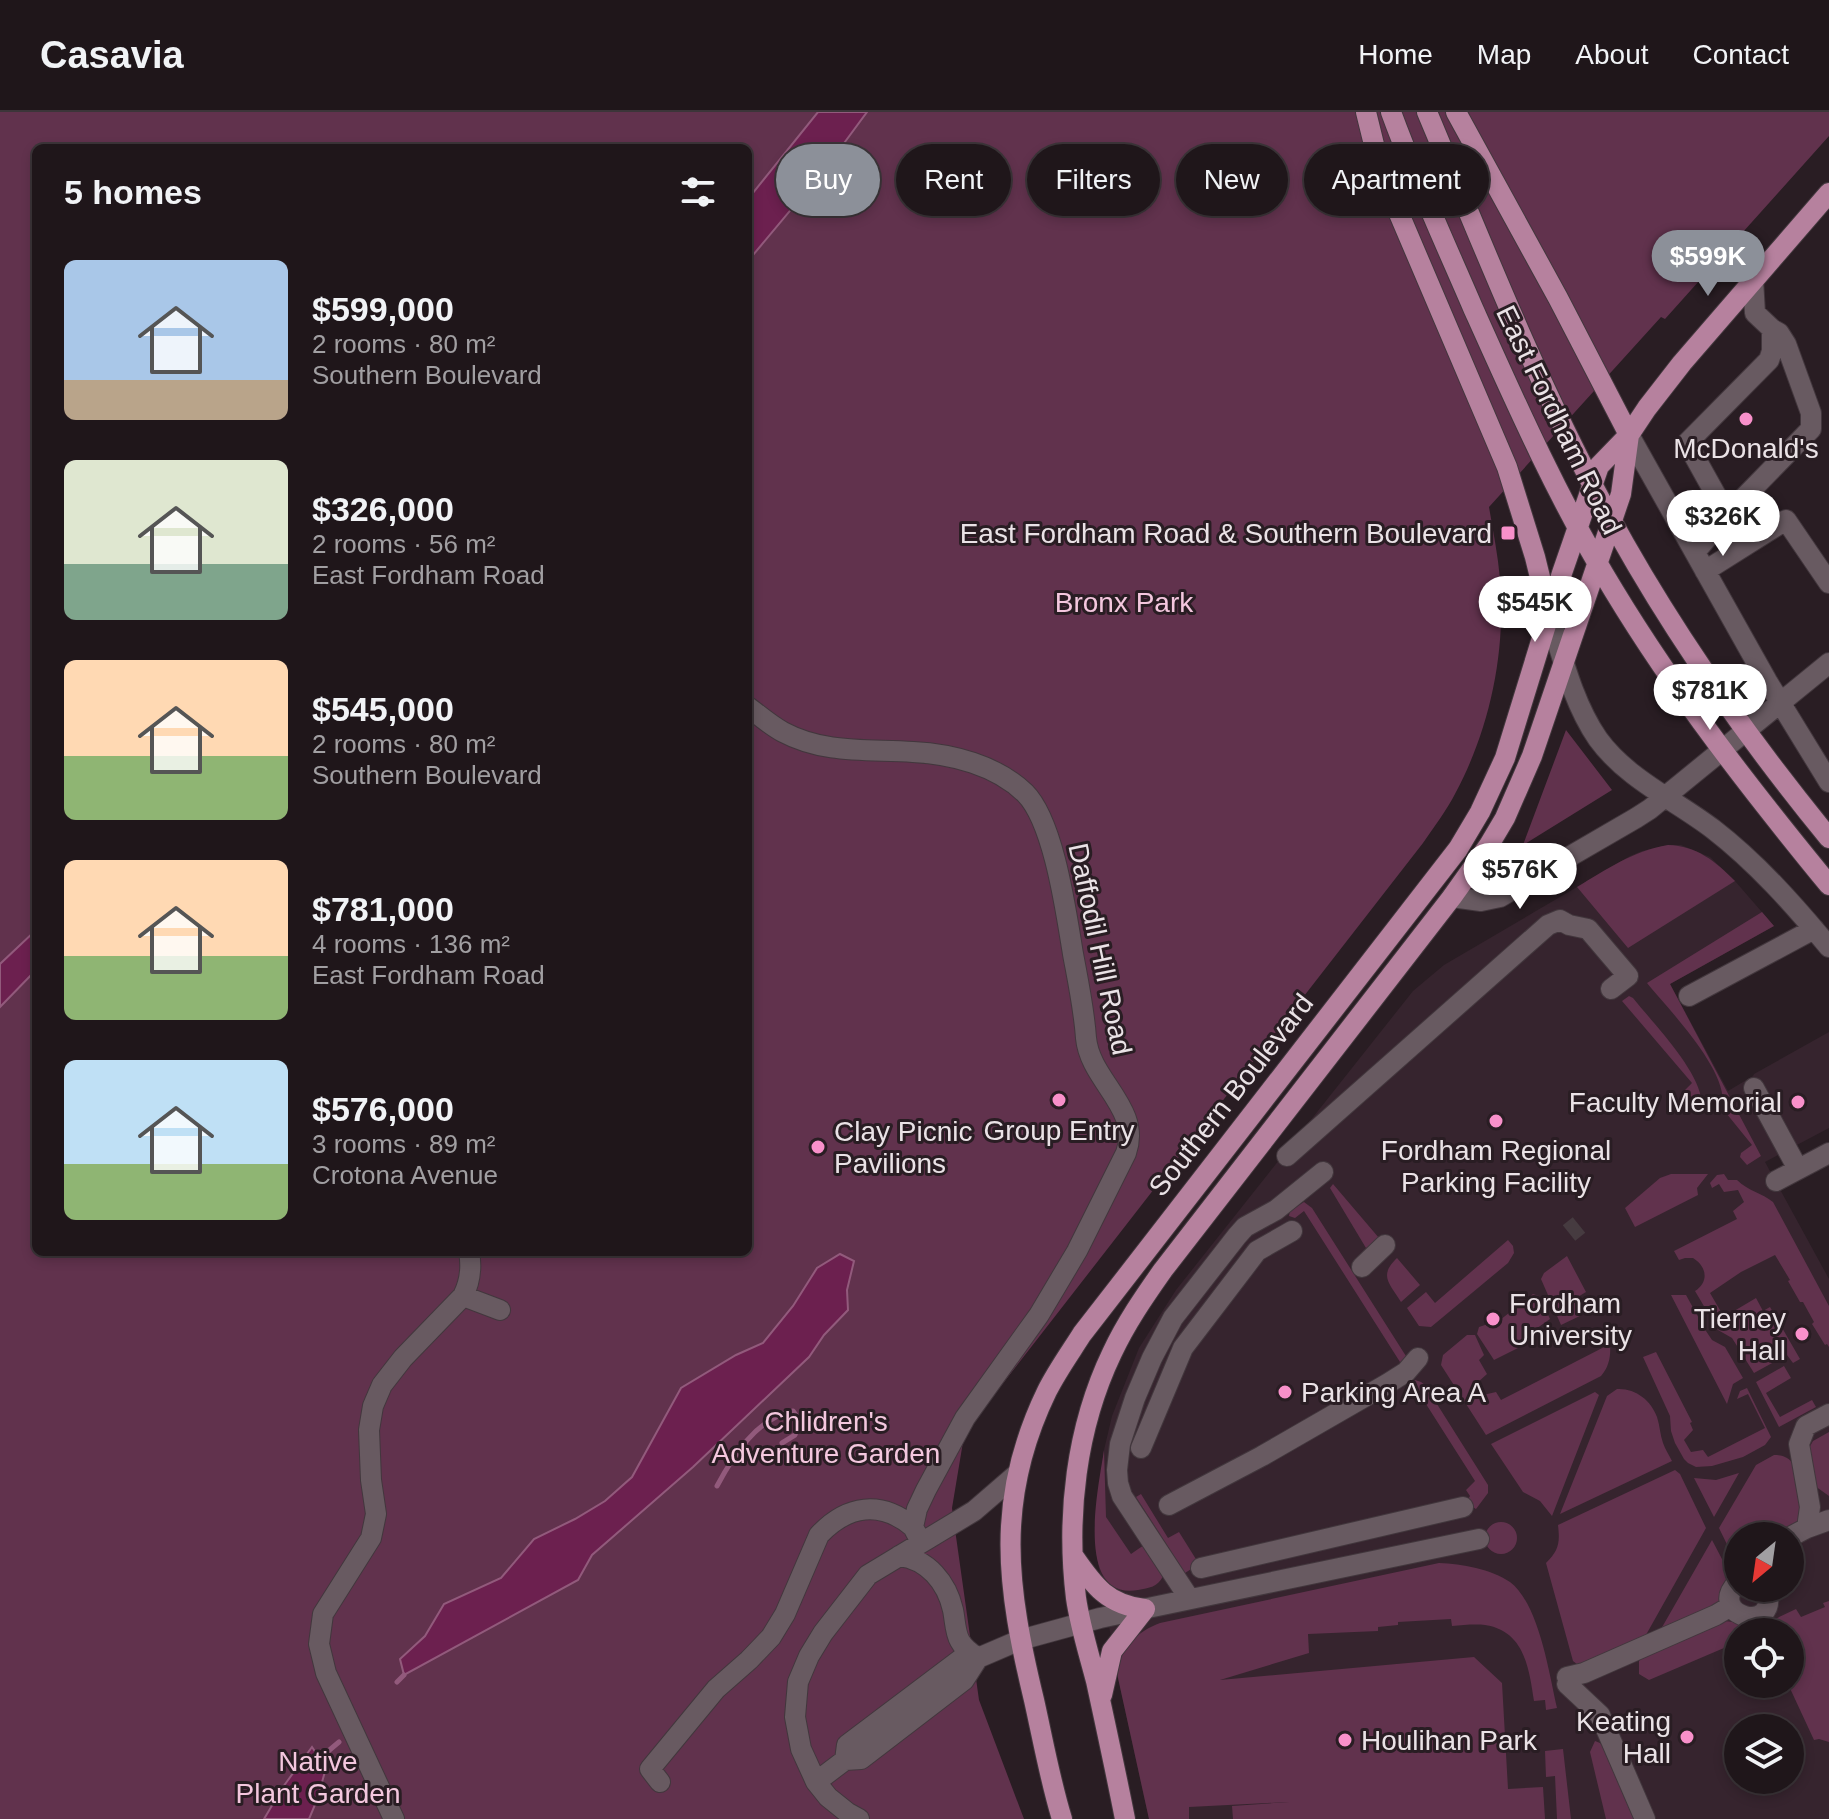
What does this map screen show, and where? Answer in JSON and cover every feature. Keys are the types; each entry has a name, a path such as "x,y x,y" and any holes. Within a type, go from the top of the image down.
{"main road":[{"path":"1366,112 1380,169 1507,467 1549,614"},
{"name":"East Fordham Road","path":"1391,112 1522,419 1583,537 1614,591 1685,698 1756,796 1829,885"},
{"name":"East Fordham Road","path":"1427,112 1530,356 1601,502 1649,584 1717,688 1829,838"},
{"path":"1456,112 1629,435"},
{"name":"Southern Boulevard","path":"1062,1819 1020,1640 1012,1592 1010,1548 1010,1523 1018,1473 1048,1390 1082,1334 1430,887 1470,829 1505,758 1599,466 1629,435 1667,381 1829,193"},
{"name":"Southern Boulevard","path":"1125,1819 1077,1602 1073,1555 1075,1483 1086,1428 1102,1375 1134,1312 1163,1270 1489,845 1532,756 1621,494 1629,435"},
{"path":"1073,1555 1104,1594 1124,1605 1145,1609 1112,1651 1101,1703"}],"street":[{"path":"1695,552 1811,429 1811,413 1786,344 1779,333 1755,313 1753,279"},
{"path":"1727,515 1687,443 1769,360 1772,329"},
{"path":"1769,360 1794,370"},
{"name":"East Fordham Road","path":"1629,435 1781,703 1828,777"},
{"path":"1705,571 1786,520 1829,583"},
{"path":"1549,614 1583,714 1599,739 1627,769 1736,847 1770,880 1829,947"},
{"path":"1452,897 1481,901 1500,897 1636,818 1829,663"},
{"name":"Daffodil Hill Road","path":"752,710 783,732 822,747 915,752 963,759 1003,775 1027,795 1042,819 1059,876 1087,1047 1130,1127 1130,1144 1077,1251 1039,1315 965,1418 921,1500 917,1535"},
{"path":"1287,1156 1548,925 1560,920 1588,929 1619,982"},
{"path":"1689,996 1814,929"},
{"path":"1754,1088 1798,1169"},
{"path":"1776,1181 1829,1153"},
{"path":"1189,1598 1122,1496 1117,1470 1126,1422 1173,1318 1206,1274 1245,1227 1276,1210 1323,1172"},
{"path":"1141,1448 1183,1348 1257,1251 1292,1231"},
{"path":"1362,1267 1385,1245"},
{"path":"394,1819 326,1673 319,1644 323,1614 371,1538 376,1514 369,1430 373,1406 382,1385 403,1358 463,1296 469,1285 470,1256"},
{"path":"463,1296 500,1310"},
{"path":"1169,1505 1387,1384 1406,1372 1418,1358"},
{"path":"1803,1522 1810,1507 1799,1444 1806,1426 1829,1414"},
{"path":"859,1819 828,1797 816,1782 801,1749 795,1717 798,1682 809,1656 868,1575 899,1556 917,1535 974,1511 1018,1473"},
{"path":"1201,1568 1463,1507"},
{"path":"660,1782 650,1769 716,1689 771,1637 785,1614 819,1535 828,1526 854,1511 883,1510 902,1518 917,1535"},
{"path":"1804,1530 1829,1520"},
{"path":"816,1782 845,1760 861,1759 964,1680 978,1658 1020,1640 1082,1622 1189,1598 1479,1539"},
{"path":"899,1556 912,1557 924,1563 940,1580 950,1598 960,1642 978,1658"},
{"path":"1731,1602 1735,1612 1743,1617 1757,1617 1768,1602"},
{"path":"1645,1819 1600,1715 1567,1681 1731,1606"}],"shaded area":[{"path":"818,112 867,112 843,144 792,144"},
{"path":"776,164 776,216 786,216 752,256 752,194"},
{"name":"Fordham University","path":"1668,845 1681,845 1710,857 1774,926 1670,984 1728,1091 1829,1032 1829,1128 1765,1162 1829,1279 1829,1819 1149,1819 1118,1678 1096,1551 1095,1517 1112,1416 1139,1348 1176,1290 1413,991 1444,965 1630,856"},
{"path":"32,934 32,974 0,1007 0,964"},
{"path":"840,1254 854,1261 847,1290 848,1310 824,1335 809,1357 693,1467 592,1555 578,1580 404,1675 400,1659 425,1636 444,1604 501,1578 534,1539 605,1501 632,1477 681,1388 736,1355 763,1343 793,1306 817,1268"},
{"path":"312,1747 326,1768 309,1819 264,1819 283,1787"}],"green space":[{"name":"Bronx Park","path":"0,112 1829,112 1829,136 1665,319 1661,317 1489,507 1500,579 1498,662 1478,742 1452,799 1423,843 976,1418 963,1442 952,1508 979,1700 1024,1819 0,1819"},
{"path":"1566,730 1612,790 1523,845"},
{"path":"1668,845 1688,848 1705,856 1735,881 1628,948 1577,887 1632,856"},
{"path":"1762,912 1774,926 1670,984 1761,1156 1747,1165 1740,1157 1741,1153 1752,1145 1722,1108 1722,1094 1708,1060 1647,983"},
{"path":"1629,996 1662,1032 1691,1072 1701,1097 1697,1103 1685,1090 1692,1083 1622,1001"},
{"path":"1671,1174 1708,1174 1697,1188 1698,1195 1635,1227 1625,1208 1660,1178"},
{"path":"1724,1174 1728,1180 1737,1180 1773,1202 1829,1306 1829,1347 1812,1324 1814,1322 1775,1255 1741,1272 1710,1293 1724,1317 1756,1298 1763,1311 1770,1307 1800,1359 1793,1363 1787,1355 1754,1373 1732,1338 1718,1330 1695,1291 1703,1283 1703,1269 1693,1258 1679,1260 1674,1251 1737,1219 1733,1211 1744,1202 1738,1190 1724,1192 1719,1184 1712,1188 1710,1183 1717,1175"},
{"path":"1333,1184 1379,1238 1371,1246 1366,1248 1330,1188"},
{"path":"1304,1202 1312,1208 1406,1356 1404,1361 1400,1362 1304,1211 1295,1218 1289,1216 1290,1211"},
{"path":"1508,1240 1514,1253 1508,1263 1431,1327 1419,1326 1407,1308 1426,1292 1435,1303"},
{"path":"1567,1256 1586,1292 1576,1298 1584,1314 1561,1325 1541,1279 1544,1273"},
{"path":"1397,1258 1420,1285 1401,1302 1387,1275"},
{"path":"1533,1294 1539,1296 1550,1319 1533,1331 1534,1340 1494,1360 1477,1334 1479,1327 1500,1320"},
{"path":"1671,1295 1686,1295 1712,1340 1725,1347 1743,1378 1733,1384 1727,1404"},
{"path":"1467,1335 1475,1335 1484,1355 1479,1360 1487,1374 1477,1383 1483,1395 1496,1392 1501,1400 1610,1344 1610,1357 1601,1376 1486,1435 1441,1365 1443,1355"},
{"path":"1656,1352 1692,1422 1693,1430 1684,1440 1691,1452 1703,1450 1708,1457 1765,1428 1748,1394 1737,1399 1740,1391 1747,1388 1771,1437 1765,1445 1743,1457 1712,1466 1696,1467 1688,1463 1675,1443 1670,1416 1643,1357"},
{"path":"1784,1366 1791,1378 1766,1393 1780,1417 1812,1400 1816,1407 1779,1427 1756,1382"},
{"path":"1415,1380 1425,1385 1488,1485 1488,1493 1476,1509 1466,1503 1470,1496 1466,1490 1475,1481 1412,1382"},
{"path":"1617,1389 1636,1393 1651,1405 1672,1461 1560,1514 1607,1396"},
{"path":"1595,1392 1599,1395 1552,1516 1540,1501 1523,1492 1491,1444"},
{"path":"1829,1432 1829,1496 1815,1486 1809,1448 1813,1441"},
{"path":"1104,1450 1106,1517 1131,1554 1144,1545 1163,1576 1159,1583 1149,1588 1118,1589 1105,1578 1097,1560 1095,1513"},
{"path":"1774,1455 1790,1460 1806,1508 1803,1522 1724,1522 1724,1538 1719,1528 1756,1465"},
{"path":"1675,1470 1680,1474 1706,1528 1642,1642 1582,1668 1573,1661 1546,1563 1558,1546 1558,1525"},
{"path":"1739,1473 1714,1517 1694,1478 1716,1480"},
{"path":"1141,1494 1168,1538 1179,1532 1199,1564 1185,1573 1136,1497"},
{"path":"1501,1522 1512,1527 1517,1538 1512,1549 1501,1554 1490,1549 1485,1538 1490,1527"},
{"path":"1712,1540 1724,1563 1724,1603 1657,1636"},
{"path":"1439,1563 1467,1566 1494,1574 1510,1582 1520,1592 1536,1622 1557,1708 1546,1710 1545,1700 1534,1701 1523,1653 1509,1635 1485,1625 1452,1626 1451,1619 1398,1622 1398,1625 1378,1627 1378,1631 1308,1634 1309,1653 1220,1680 1474,1657 1502,1683 1508,1789 1543,1787 1545,1819 1233,1819 1232,1806 1289,1802 1189,1807 1189,1819 1149,1819 1118,1678 1121,1659 1136,1637 1160,1623"},
{"path":"1829,1601 1829,1742 1814,1740 1794,1698 1804,1698 1804,1618 1777,1618 1796,1609 1801,1617 1825,1607 1823,1603"},
{"path":"1724,1621 1724,1648 1649,1680 1639,1674 1639,1661 1644,1655"},
{"path":"1595,1741 1603,1747 1635,1819 1606,1819 1590,1752"},
{"path":"1563,1749 1571,1819 1557,1819 1555,1776 1546,1777 1545,1751"}],"waterway":[{"path":"717,1486 739,1451 757,1430 768,1421 793,1411 800,1421 795,1435 782,1443"},
{"path":"397,1682 404,1675"},
{"path":"320,1758 339,1742"}],"tunnel":[{"path":"1569,1233 1579,1225"}],"place":[{"name":"McDonald's","path":"1746,419"},
{"name":"East Fordham Road & Southern Boulevard","path":"1508,533"},
{"name":"Group Entry","path":"1059,1100"},
{"name":"Faculty Memorial","path":"1798,1102"},
{"name":"Fordham Regional Parking Facility","path":"1496,1121"},
{"name":"Clay Picnic Pavilions","path":"818,1147"},
{"name":"Fordham University","path":"1493,1319"},
{"name":"Tierney Hall","path":"1802,1334"},
{"name":"Parking Area A","path":"1285,1392"},
{"name":"Keating Hall","path":"1687,1737"},
{"name":"Houlihan Park","path":"1345,1740"}],"park label":[{"name":"Chlidren's Adventure Garden","path":"826,1437"},
{"name":"Native Plant Garden","path":"318,1777"}]}
